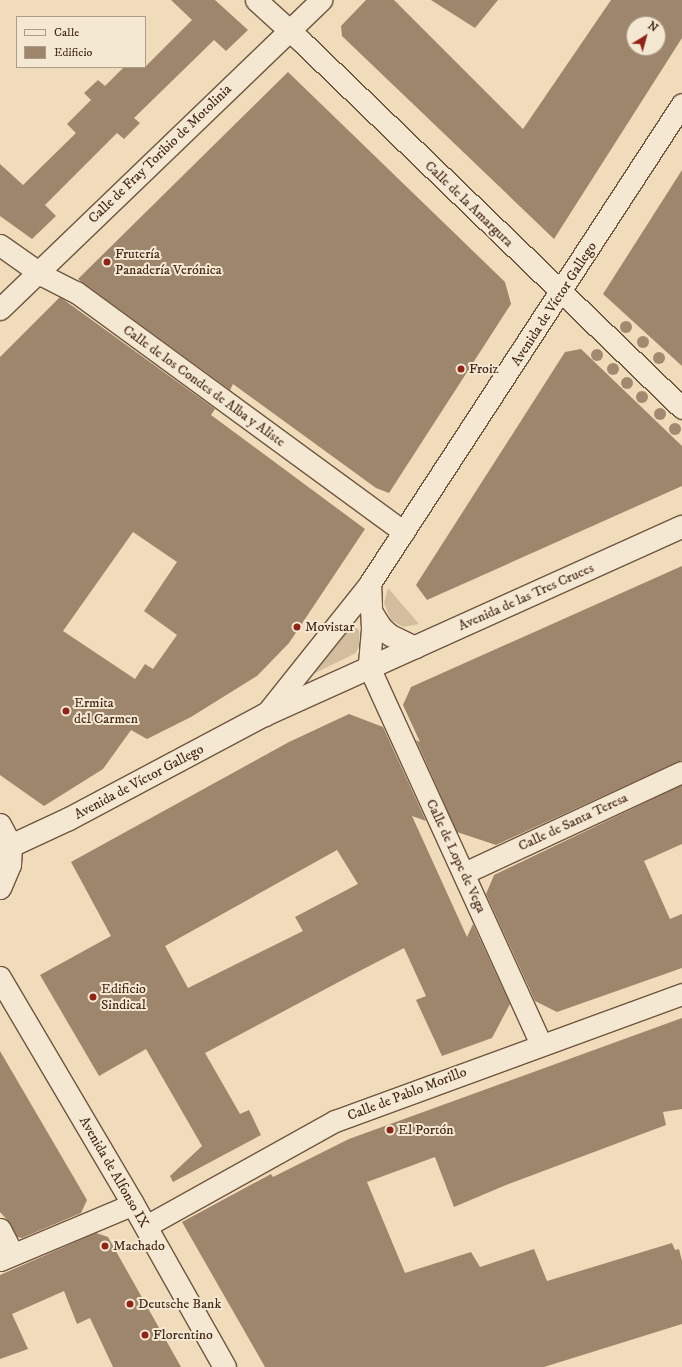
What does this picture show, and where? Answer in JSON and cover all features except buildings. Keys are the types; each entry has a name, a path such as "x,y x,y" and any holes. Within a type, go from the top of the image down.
{"street":[{"name":"Calle de la Amargura","path":"256,0 682,408"},
{"name":"Calle de Fray Toribio de Motolinia","path":"0,309 263,53 290,31 321,0"},
{"name":"Avenida de Víctor Gallego","path":"265,715 370,583 561,293 682,104"},
{"name":"Calle de los Condes de Alba y Aliste","path":"0,245 38,272 76,292 404,532"},
{"name":"Avenida de las Tres Cruces","path":"369,667 682,527"},
{"path":"369,667 371,611 370,583"},
{"path":"371,611 378,623 390,635 415,647"},
{"name":"Avenida de Víctor Gallego","path":"11,846 69,819 265,715 369,667"},
{"name":"Calle de Lope de Vega","path":"369,667 541,1044"},
{"name":"Calle de Santa Teresa","path":"464,873 682,772"},
{"path":"0,825 11,846 10,865 0,888"},
{"name":"Avenida de Alfonso IX","path":"0,978 146,1226 225,1367"},
{"name":"Calle de Pablo Morillo","path":"146,1226 335,1121 541,1044 682,994"},
{"path":"0,1229 6,1257 133,1204"}],"shaded area":[{"path":"388,588 419,624 403,627 391,620 384,603"},
{"path":"348,627 355,627 359,630 360,644 356,653 311,675"}],"place":[{"name":"Frutería Panadería Verónica","path":"107,262"},
{"name":"Froiz","path":"461,369"},
{"name":"Movistar","path":"297,627"},
{"name":"Ermita del Carmen","path":"66,711"},
{"name":"Edificio Sindical","path":"93,997"},
{"name":"El Portón","path":"390,1130"},
{"name":"Machado","path":"105,1246"},
{"name":"Deutsche Bank","path":"130,1304"},
{"name":"Florentino","path":"145,1335"}]}
